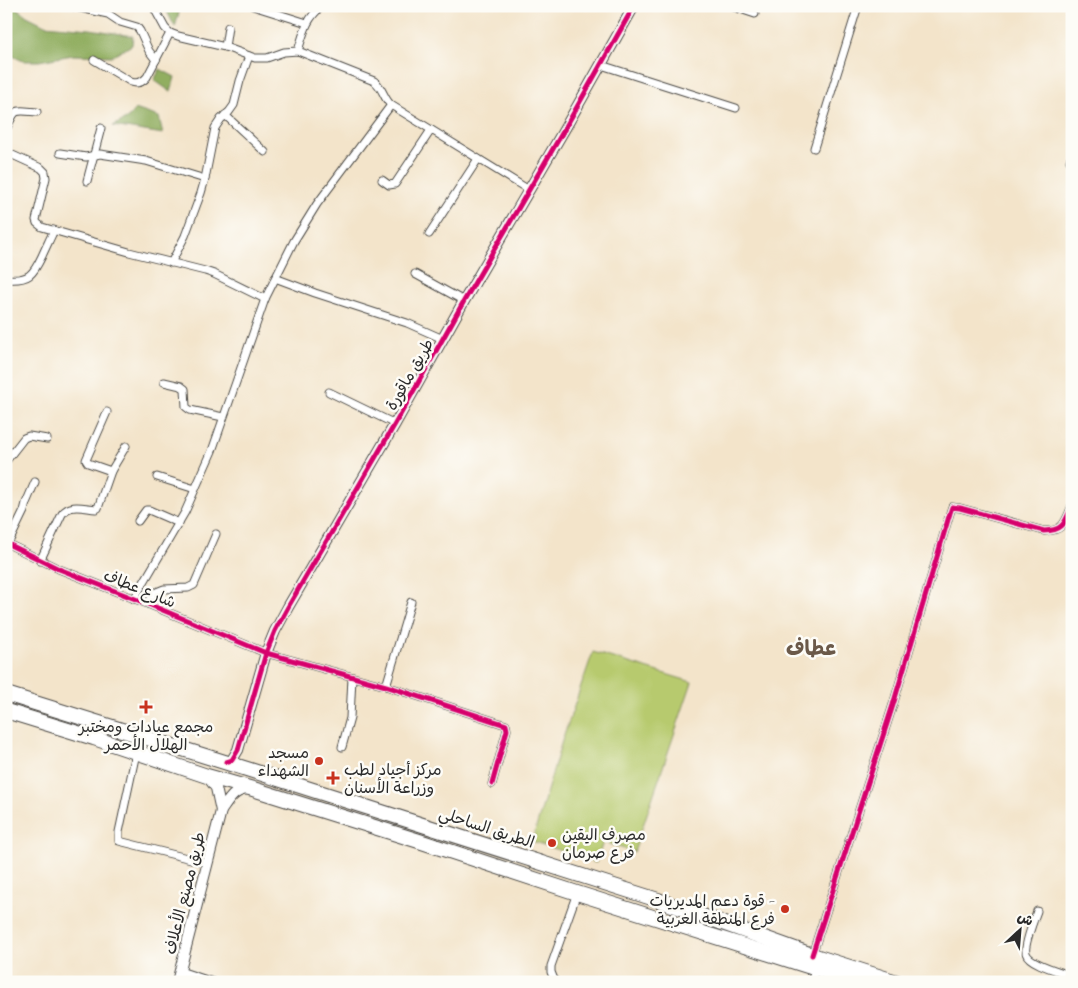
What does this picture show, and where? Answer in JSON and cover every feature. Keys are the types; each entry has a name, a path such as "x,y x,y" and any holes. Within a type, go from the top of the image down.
{"highway":[{"name":"الطريق الساحلي","path":"6,694 658,900 813,968 897,982"},
{"name":"الطريق الساحلي","path":"6,711 858,982"},
{"path":"655,918 658,900"}],"street":[{"path":"71,6 105,12 120,22 137,27 149,51 156,60"},
{"path":"153,6 163,25 170,33 178,36 255,58 267,58 288,51 298,51 377,82 391,105 529,190"},
{"path":"254,6 307,23"},
{"path":"298,51 307,23 322,6"},
{"name":"طريق ماقورة","path":"226,762 232,760 242,737 266,653 275,631 634,6"},
{"path":"731,6 755,14"},
{"path":"814,148 858,6"},
{"path":"225,48 228,27"},
{"path":"94,60 130,82 141,82 156,60 170,33"},
{"path":"172,263 191,222 205,179 215,128 234,105 249,56"},
{"path":"601,65 736,108"},
{"path":"134,599 179,523 212,451 265,299 294,241 316,204 391,105"},
{"path":"6,130 16,111 37,112"},
{"path":"225,116 265,152"},
{"path":"88,181 101,128"},
{"path":"382,180 390,185 395,184 430,130"},
{"path":"6,152 41,168 45,172 46,178 36,220 42,227 214,274 265,299"},
{"path":"60,154 86,157 100,154 146,161 205,179"},
{"path":"1072,154 1070,161 1072,164"},
{"path":"429,234 478,159"},
{"path":"6,279 26,278 35,271 54,230"},
{"path":"415,274 464,301"},
{"path":"275,278 407,323 444,339"},
{"path":"164,382 181,386 185,389 186,408 223,417"},
{"path":"329,392 395,424"},
{"path":"107,412 86,460 88,463 111,471"},
{"path":"6,461 24,438 29,436 47,439"},
{"path":"40,561 66,509 72,507 98,508 111,471 126,446"},
{"path":"157,477 195,489"},
{"path":"7,543 24,511 36,482"},
{"path":"813,968 952,507 1044,531 1054,531 1062,527 1072,506"},
{"path":"138,521 146,510 149,510 179,523"},
{"path":"148,604 154,593 164,589 188,588 194,585 216,534"},
{"name":"شارع عطاف","path":"7,543 40,561 266,653 386,686 506,725 507,730 492,784"},
{"path":"386,686 411,602"},
{"path":"342,747 350,718 352,677"},
{"name":"طريق ماقورة","path":"242,737 242,759 250,770"},
{"path":"136,753 119,832 119,841 207,863"},
{"name":"طريق مصنع الأعلاف","path":"178,977 220,812 216,788 207,776"},
{"name":"طريق مصنع الأعلاف","path":"220,812 236,793 241,790 253,790"},
{"path":"555,982 551,966 577,893"},
{"path":"1037,911 1026,953 1035,962 1072,976"},
{"path":"178,977 212,982"}],"green space":[{"path":"6,6 14,6 27,16 45,25 90,29 133,36 132,45 113,56 73,55 39,61 23,61 6,53"},
{"path":"164,6 181,6 175,27"},
{"path":"160,69 175,77 171,92 154,80"},
{"path":"135,109 159,117 163,134 113,126 128,118"},
{"path":"593,652 692,682 634,852 603,842 596,863 532,841 562,741"}],"cycle path":[{"path":"226,762 232,760 238,750 266,653 275,631 634,6"},
{"path":"812,955 893,705 952,507 1044,531 1051,531 1063,524 1072,506"},
{"path":"6,543 59,569 266,653 386,686 506,725 507,730 492,784"}],"place":[{"name":"مجمع عيادات ومختبر الهلال الأحمر","path":"146,707"},
{"name":"مسجد الشهداء","path":"319,761"},
{"name":"مركز أجياد لطب وزراعة الأسنان","path":"333,778"},
{"name":"مصرف اليقين فرع صرمان","path":"552,843"},
{"name":"قوة دعم المديريات - فرع المنطقة الغربية","path":"785,909"}],"district":[{"name":"عطاف","path":"811,648"}]}
